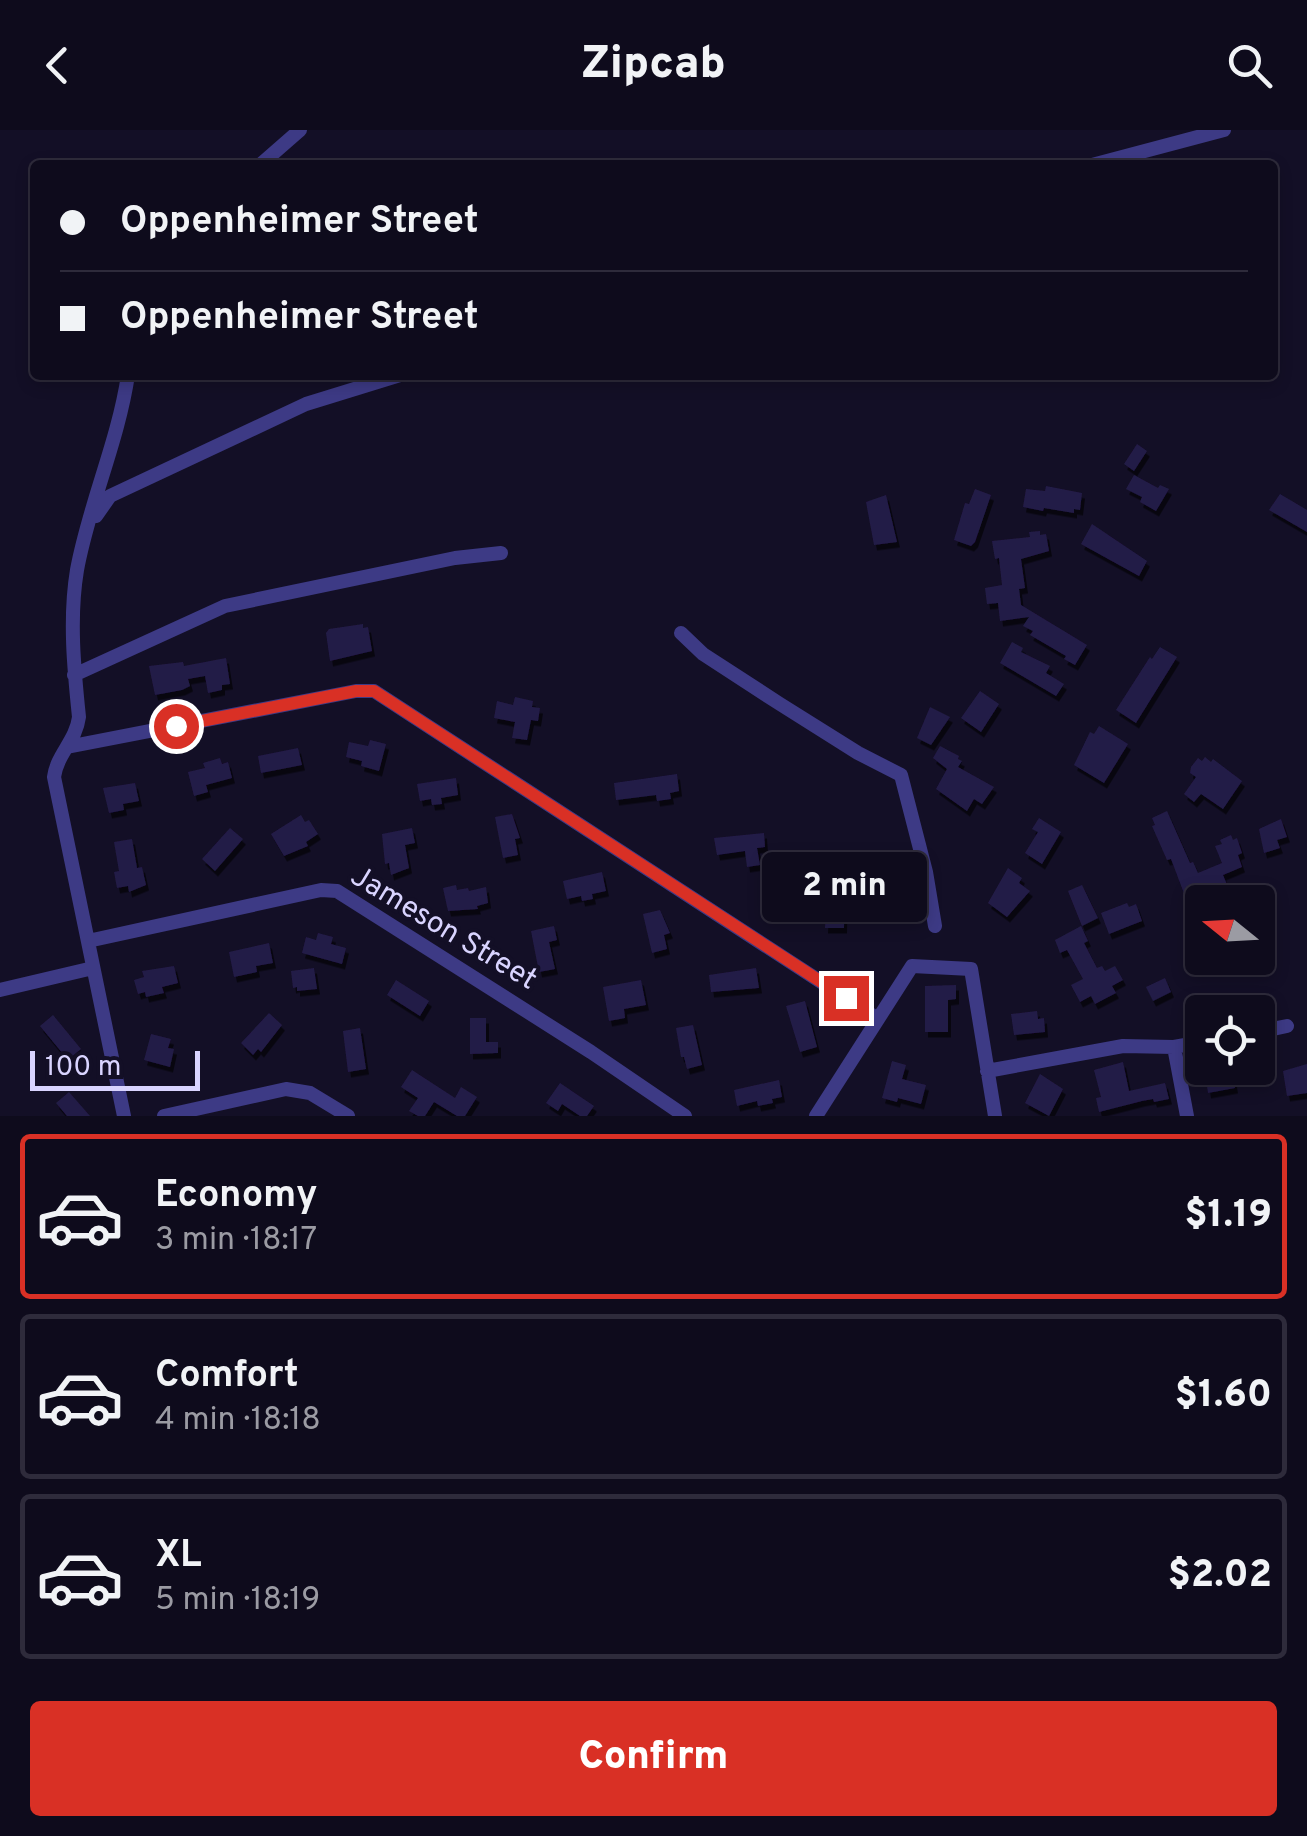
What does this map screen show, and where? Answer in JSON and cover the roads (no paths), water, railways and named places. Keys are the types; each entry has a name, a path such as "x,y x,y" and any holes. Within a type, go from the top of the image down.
{"street":[{"path":"266,160 300,130"},
{"path":"1111,160 1224,130"},
{"path":"124,1116 54,777 56,762 77,732 79,717 73,620 77,572 121,418 127,380"},
{"path":"87,530 110,496 306,404 384,380"},
{"path":"74,676 224,606 456,558 501,553"},
{"path":"682,633 704,654 765,694 858,753 902,775 935,926"},
{"path":"68,747 356,691 374,691 878,1019"},
{"name":"Jameson Street","path":"88,941 321,890 338,891 685,1116"},
{"path":"816,1116 912,966 971,970 995,1116"},
{"path":"0,990 93,968"},
{"path":"1275,1028 1287,1026"},
{"path":"987,1072 1123,1046 1185,1046"},
{"path":"1174,1048 1187,1116"},
{"path":"164,1116 286,1089 322,1099 348,1116"}]}
